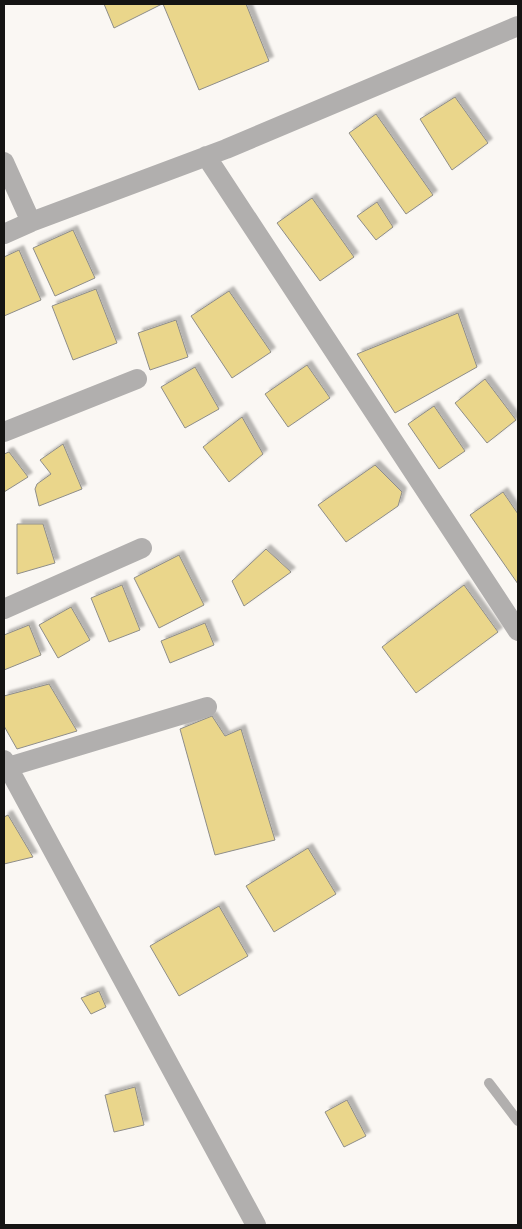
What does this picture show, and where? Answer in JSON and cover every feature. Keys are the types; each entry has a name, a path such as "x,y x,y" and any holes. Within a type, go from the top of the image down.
{"street":[{"path":"4,234 30,222 206,156 518,26"},
{"path":"206,156 518,631"},
{"path":"4,162 30,222"},
{"path":"4,432 137,379"},
{"path":"4,609 142,548"},
{"path":"207,707 6,764 256,1225"}],"lane":[{"path":"489,1083 518,1121"}],"building":[{"path":"104,4 162,4 114,28"},
{"path":"163,4 246,4 269,61 199,90"},
{"path":"455,97 488,143 452,170 420,119"},
{"path":"376,114 433,195 406,214 349,133"},
{"path":"312,198 354,257 320,281 277,223"},
{"path":"377,202 393,227 376,240 357,216"},
{"path":"73,230 95,278 55,296 33,248"},
{"path":"19,250 41,300 4,316 4,257"},
{"path":"96,289 117,343 73,360 52,306"},
{"path":"229,291 271,352 232,378 191,316"},
{"path":"458,313 477,367 395,413 357,354"},
{"path":"176,320 188,357 150,370 138,333"},
{"path":"307,365 330,398 288,427 265,394"},
{"path":"195,367 219,409 185,428 161,387"},
{"path":"485,379 516,420 487,443 455,403"},
{"path":"434,406 465,451 439,469 408,424"},
{"path":"242,417 263,454 229,482 203,447"},
{"path":"63,444 82,489 39,506 35,489 37,484 51,474 40,460"},
{"path":"9,452 28,477 4,492 4,454"},
{"path":"375,465 402,492 398,506 346,542 318,505"},
{"path":"503,492 518,514 518,584 470,515"},
{"path":"17,524 43,524 55,563 17,574"},
{"path":"266,549 291,572 244,606 232,581"},
{"path":"179,555 204,605 159,628 134,578"},
{"path":"122,585 140,630 109,642 91,598"},
{"path":"464,585 498,632 416,693 382,647"},
{"path":"71,607 90,640 58,658 39,625"},
{"path":"205,623 214,645 170,663 161,641"},
{"path":"29,625 41,655 4,670 4,635"},
{"path":"49,684 77,731 17,749 4,726 4,696"},
{"path":"212,716 225,736 241,729 275,840 215,855 180,729"},
{"path":"8,815 33,857 4,864 4,817"},
{"path":"308,848 336,894 274,932 246,886"},
{"path":"219,906 248,956 179,996 150,946"},
{"path":"99,991 106,1007 91,1014 81,998"},
{"path":"135,1087 144,1125 114,1132 105,1095"},
{"path":"347,1100 366,1136 344,1147 325,1112"}]}
